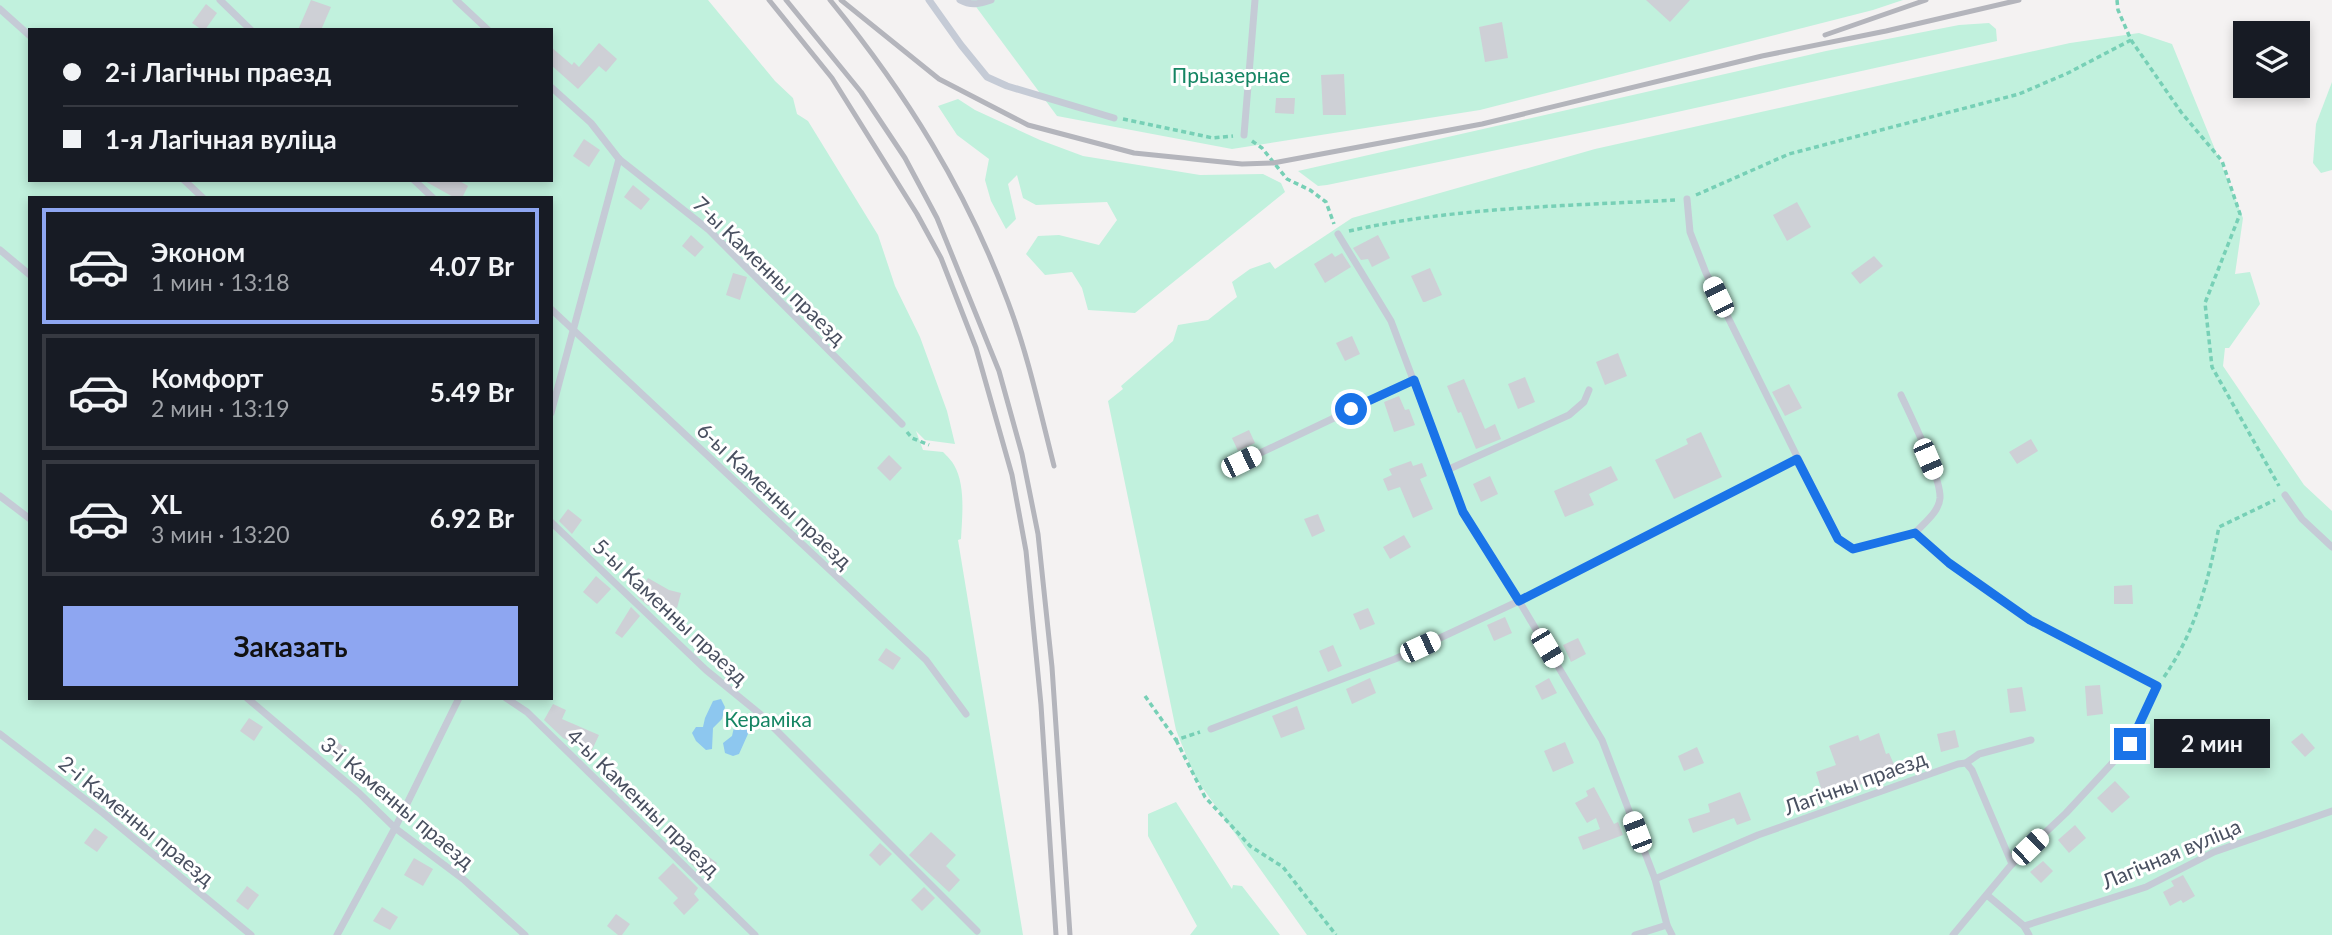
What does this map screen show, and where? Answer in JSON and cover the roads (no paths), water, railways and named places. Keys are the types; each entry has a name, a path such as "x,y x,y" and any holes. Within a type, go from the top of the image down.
{"lane":[{"path":"220,0 249,28"},
{"path":"456,0 486,28"},
{"path":"929,0 987,77 1007,86 1114,118"},
{"path":"960,0 981,4 991,0"},
{"path":"1244,135 1255,0"},
{"path":"0,9 28,34"},
{"name":"7-ы Каменны праезд","path":"553,89 591,123 618,159 709,230 902,424"},
{"path":"553,406 618,159"},
{"path":"186,182 201,196"},
{"path":"416,182 431,196"},
{"path":"1687,199 1690,232 1706,274 1838,539 1853,549 1915,533 1935,511 1940,499 1937,480 1901,395"},
{"path":"1338,234 1391,321 1463,512 1602,740 1655,879 1672,935"},
{"path":"0,250 28,273"},
{"name":"6-ы Каменны праезд","path":"553,311 926,660 966,714"},
{"path":"1241,462 1414,380"},
{"path":"1447,470 1569,415 1584,402 1589,390"},
{"path":"1211,729 1395,659 1519,601 1797,459"},
{"path":"2285,495 2302,519 2332,547"},
{"path":"0,496 28,517"},
{"name":"5-ы Каменны праезд","path":"553,524 706,670 760,714 977,931"},
{"path":"1915,533 1949,563 2030,620 2157,686 2130,744 2066,813 2012,864 1953,935"},
{"name":"3-і Каменны праезд","path":"249,700 359,793 395,828 463,880 524,935"},
{"path":"337,935 395,828 457,700"},
{"name":"4-ы Каменны праезд","path":"509,700 527,712 755,935"},
{"name":"2-і Каменны праезд","path":"0,734 103,813 251,935"},
{"name":"Лагічны праезд","path":"1655,879 1758,835 1966,763 1979,754 2031,740"},
{"path":"1966,763 1972,770 2012,864"},
{"name":"Лагічная вуліца","path":"2024,926 2146,887 2214,852 2332,811"},
{"path":"1987,895 2024,926 2029,935"},
{"path":"1635,935 1667,925"}],"water":[{"path":"721,699 725,707 722,719 713,728 712,749 706,750 692,733 696,727 703,727 713,701"},
{"path":"742,715 750,717 752,725 739,754 733,756 725,753 723,743 732,736 735,723"}],"railway":[{"path":"769,0 832,78 917,214 941,258 976,348 1012,475 1026,551 1041,705 1056,935"},
{"path":"786,0 861,92 905,158 937,218 999,371 1022,454 1038,534 1052,667 1070,935"},
{"path":"830,0 909,107 973,220 1015,322 1054,466"},
{"path":"841,0 939,79 1028,125 1134,153 1242,164 1273,163 1482,124 1762,56 2019,0"},
{"path":"1825,35 1926,0"}],"park label":[{"name":"Прыазернае","path":"1231,74"},
{"name":"Кераміка","path":"768,718"}]}
